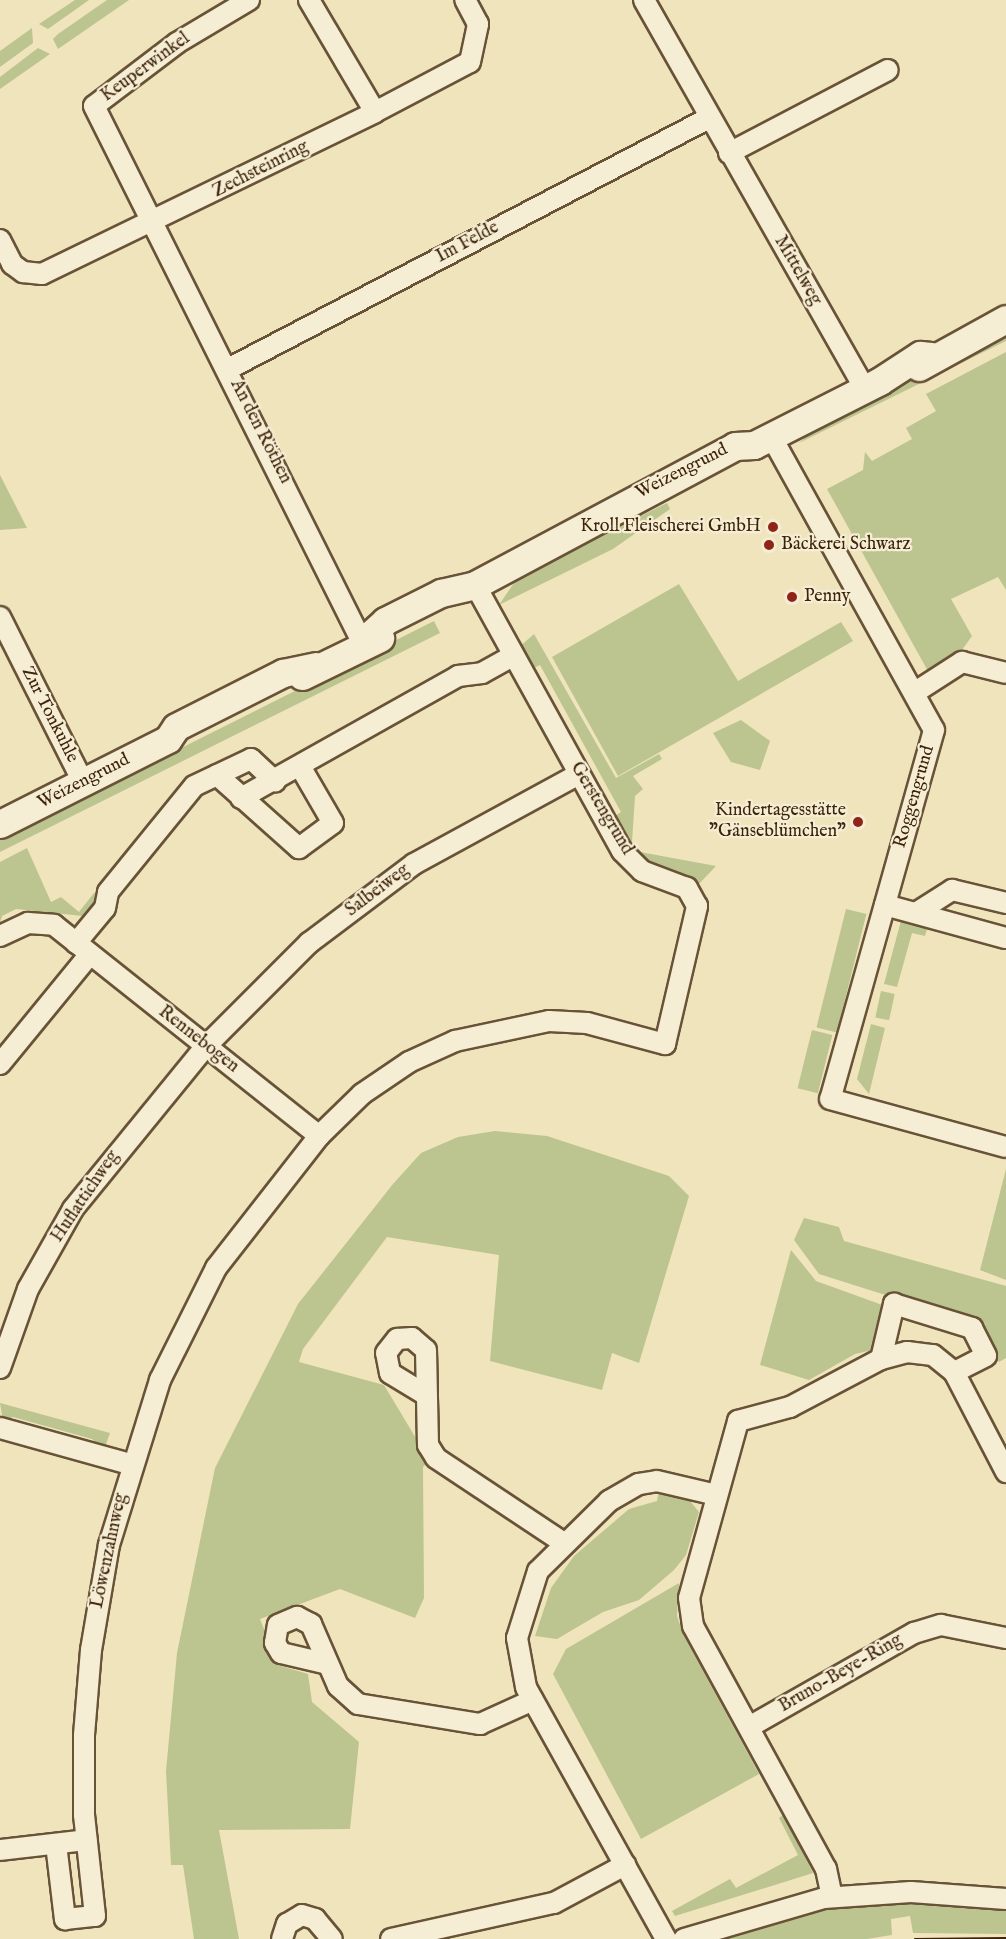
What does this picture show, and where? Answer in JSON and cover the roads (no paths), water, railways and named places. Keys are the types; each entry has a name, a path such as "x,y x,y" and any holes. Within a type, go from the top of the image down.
{"main road":[{"name":"Weizengrund","path":"0,824 168,739 176,727 272,679 315,666 362,642 385,621 441,593 475,585 584,530 602,512 735,446 763,440 872,385 920,354 931,356 1006,319"}],"street":[{"name":"Keuperwinkel","path":"154,224 94,106 177,43 249,0"},
{"path":"309,0 375,112"},
{"name":"Zechsteinring","path":"0,240 12,264 42,274 154,224 375,112 470,62 478,24 465,0"},
{"name":"Mittelweg","path":"645,0 729,153 872,385"},
{"path":"729,153 888,70"},
{"name":"Im Felde","path":"228,369 709,118"},
{"name":"An den Röthen","path":"154,224 362,642"},
{"name":"Roggengrund","path":"763,440 917,691 934,730 830,1099 1006,1146"},
{"name":"Gerstengrund","path":"475,585 622,851 642,871 687,888 697,906 666,1044"},
{"name":"Zur Tonkuhle","path":"0,616 83,782"},
{"path":"241,798 275,781 458,676 482,673 513,656"},
{"path":"917,691 962,662 1006,673"},
{"path":"0,1064 83,949 105,908 108,892 194,786 251,759 275,781"},
{"path":"216,775 299,848 333,823 300,766"},
{"name":"Salbeiweg","path":"206,1046 309,943 414,864 579,774"},
{"path":"916,913 952,890 1006,903"},
{"path":"885,905 1006,938"},
{"name":"Rennebogen","path":"0,936 28,923 46,923 83,949 319,1136"},
{"name":"Löwenzahnweg","path":"56,1844 65,1919 95,1916 86,1840 91,1650 109,1545 130,1464 160,1380 199,1295 319,1136 362,1094 409,1062 455,1041 499,1029 587,1023 666,1044"},
{"name":"Huflattichweg","path":"0,1368 28,1289 73,1209 206,1046"},
{"path":"881,1359 894,1304 972,1328 986,1356 954,1372"},
{"path":"832,1898 826,1869 693,1626 690,1608 716,1496 738,1421 790,1407 881,1359 907,1352 933,1355 954,1372 1006,1472"},
{"path":"426,1395 428,1445 436,1458 564,1543"},
{"path":"0,1428 130,1464"},
{"path":"666,1939 533,1700 520,1671 517,1638 538,1571 609,1501 639,1484 657,1481 716,1496"},
{"name":"Bruno-Beye-Ring","path":"749,1727 914,1633 941,1625 1006,1638"},
{"path":"328,1664 343,1694 358,1704 480,1724 533,1700"},
{"path":"0,1850 86,1840"},
{"path":"391,1939 554,1903 625,1865"},
{"path":"684,1939 739,1919 832,1898 920,1892 1006,1899"},
{"path":"282,1939 287,1924 302,1915 315,1919 332,1939"}],"tram line":[{"path":"915,1939 1006,1938"}],"place":[{"name":"Kroll Fleischerei GmbH","path":"773,527"},
{"name":"Bäckerei Schwarz","path":"769,545"},
{"name":"Penny","path":"792,597"},
{"name":"Kindertagesstätte \"Gänseblümchen\"","path":"858,822"}]}
